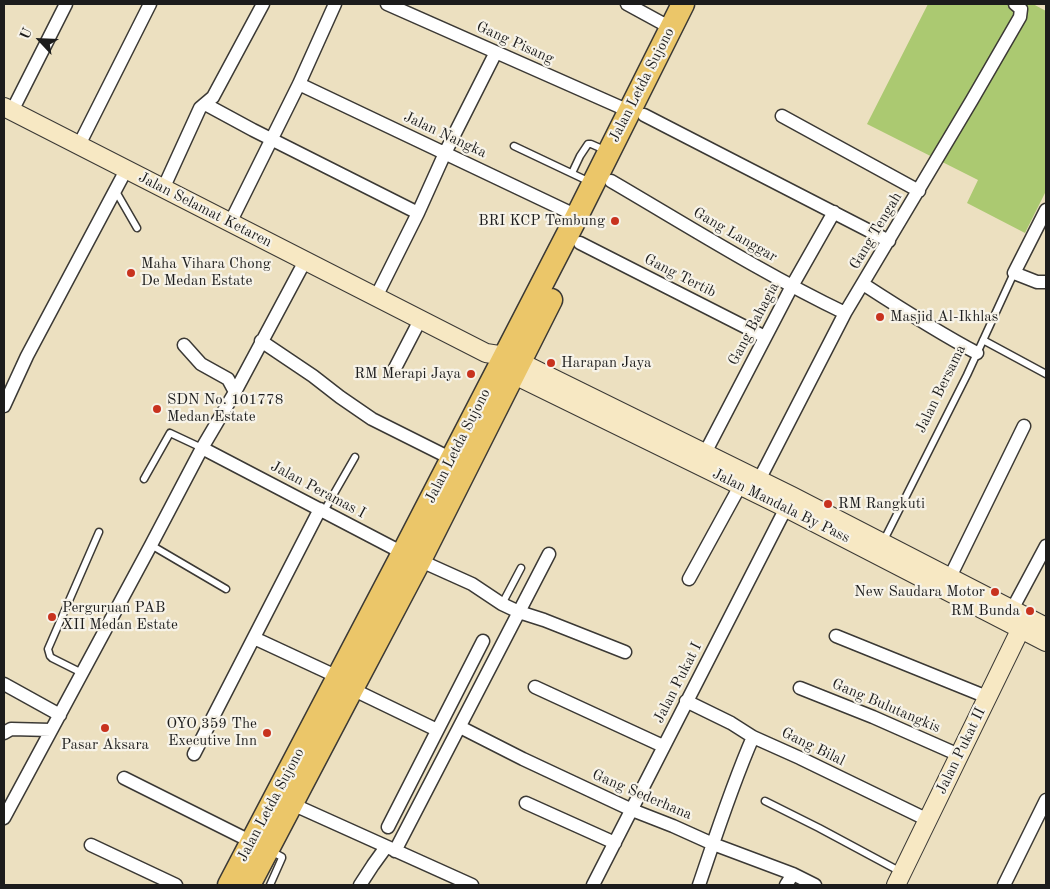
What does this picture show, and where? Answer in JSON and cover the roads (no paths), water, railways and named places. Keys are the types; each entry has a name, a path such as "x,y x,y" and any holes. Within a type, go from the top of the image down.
{"highway":[{"name":"Jalan Letda Sujono","path":"412,556 452,458 504,362 580,243 602,182 609,152 637,113 671,28 683,4"},
{"name":"Jalan Letda Sujono","path":"249,882 260,845 412,556 504,362 577,216 602,182 637,113 700,4"},
{"name":"Jalan Letda Sujono","path":"260,845 292,804 345,683"}],"street":[{"path":"8,109 66,4"},
{"path":"79,145 150,4"},
{"path":"163,189 199,111 213,98 263,4"},
{"path":"230,223 299,84 335,4"},
{"name":"Gang Pisang","path":"387,4 637,113 889,241"},
{"path":"627,4 671,28"},
{"name":"Gang Tengah","path":"759,480 845,313 919,191 1020,17 1020,5"},
{"path":"376,297 496,52"},
{"name":"Jalan Nangka","path":"299,84 577,216"},
{"path":"205,104 418,212"},
{"name":"Jalan Selamat Ketaren","path":"8,109 504,362"},
{"path":"782,116 919,191"},
{"path":"4,406 27,356 126,170"},
{"name":"Gang Langgar","path":"602,182 845,313"},
{"name":"Jalan Bersama","path":"1014,273 1046,210"},
{"name":"Gang Bahagia","path":"705,453 792,286 834,212"},
{"name":"Gang Tertib","path":"580,243 765,337"},
{"path":"4,818 8,801 60,715 202,448 235,392 304,260"},
{"path":"1014,273 1036,282 1046,282"},
{"path":"863,284 977,353"},
{"path":"393,372 420,320"},
{"path":"261,342 313,376 372,419 452,458"},
{"path":"184,345 201,364 228,379 235,392"},
{"name":"Jalan Mandala By Pass","path":"504,362 705,453 759,480 789,502"},
{"name":"Jalan Mandala By Pass","path":"504,362 740,486 789,502 1016,619 1046,627"},
{"path":"950,576 1024,426"},
{"name":"Jalan Peramas I","path":"202,448 412,556 472,584 502,604 625,652"},
{"path":"689,579 740,486"},
{"name":"Jalan Pukat I","path":"593,885 789,502"},
{"path":"194,754 322,510"},
{"path":"1016,619 1046,546"},
{"name":"Jalan Mandala By Pass","path":"879,548 950,576 1016,619 1046,642"},
{"path":"360,885 369,870 391,849 460,727 549,554"},
{"name":"Jalan Pukat II","path":"899,879 987,697 1016,619"},
{"path":"836,636 987,697"},
{"path":"254,638 437,730"},
{"path":"388,827 483,641"},
{"path":"4,684 60,715"},
{"path":"535,687 663,746"},
{"name":"Gang Bulutangkis","path":"800,688 959,756"},
{"name":"Gang Bilal","path":"686,701 731,723 754,737 928,820"},
{"name":"Gang Sederhana","path":"460,727 632,810 673,826 790,880 815,885"},
{"path":"4,733 11,729 51,730"},
{"path":"699,885 741,765 754,737"},
{"path":"124,778 260,845"},
{"path":"1004,885 1046,800"},
{"path":"526,803 615,843"},
{"path":"292,804 472,885"},
{"path":"91,845 176,885"}],"lane":[{"path":"572,173 588,144 609,152"},
{"path":"514,146 572,173 602,182"},
{"path":"115,192 137,228"},
{"name":"Jalan Bersama","path":"879,548 977,353 1014,273"},
{"path":"983,340 1046,374"},
{"path":"144,479 170,433 202,448"},
{"path":"322,510 355,457"},
{"path":"82,673 52,658 48,649 99,532"},
{"path":"151,545 226,589"},
{"path":"502,604 521,568"},
{"path":"764,801 819,828 899,879"}],"place":[{"name":"BRI KCP Tembung","path":"615,221"},
{"name":"Maha Vihara Chong De Medan Estate","path":"131,273"},
{"name":"Masjid Al-Ikhlas","path":"880,317"},
{"name":"Harapan Jaya","path":"551,363"},
{"name":"RM Merapi Jaya","path":"471,374"},
{"name":"SDN No. 101778 Medan Estate","path":"157,409"},
{"name":"RM Rangkuti","path":"828,504"},
{"name":"New Saudara Motor","path":"995,592"},
{"name":"RM Bunda","path":"1030,611"},
{"name":"Perguruan PAB XII Medan Estate","path":"52,617"},
{"name":"Pasar Aksara","path":"105,728"},
{"name":"OYO 359 The Executive Inn","path":"267,733"}]}
